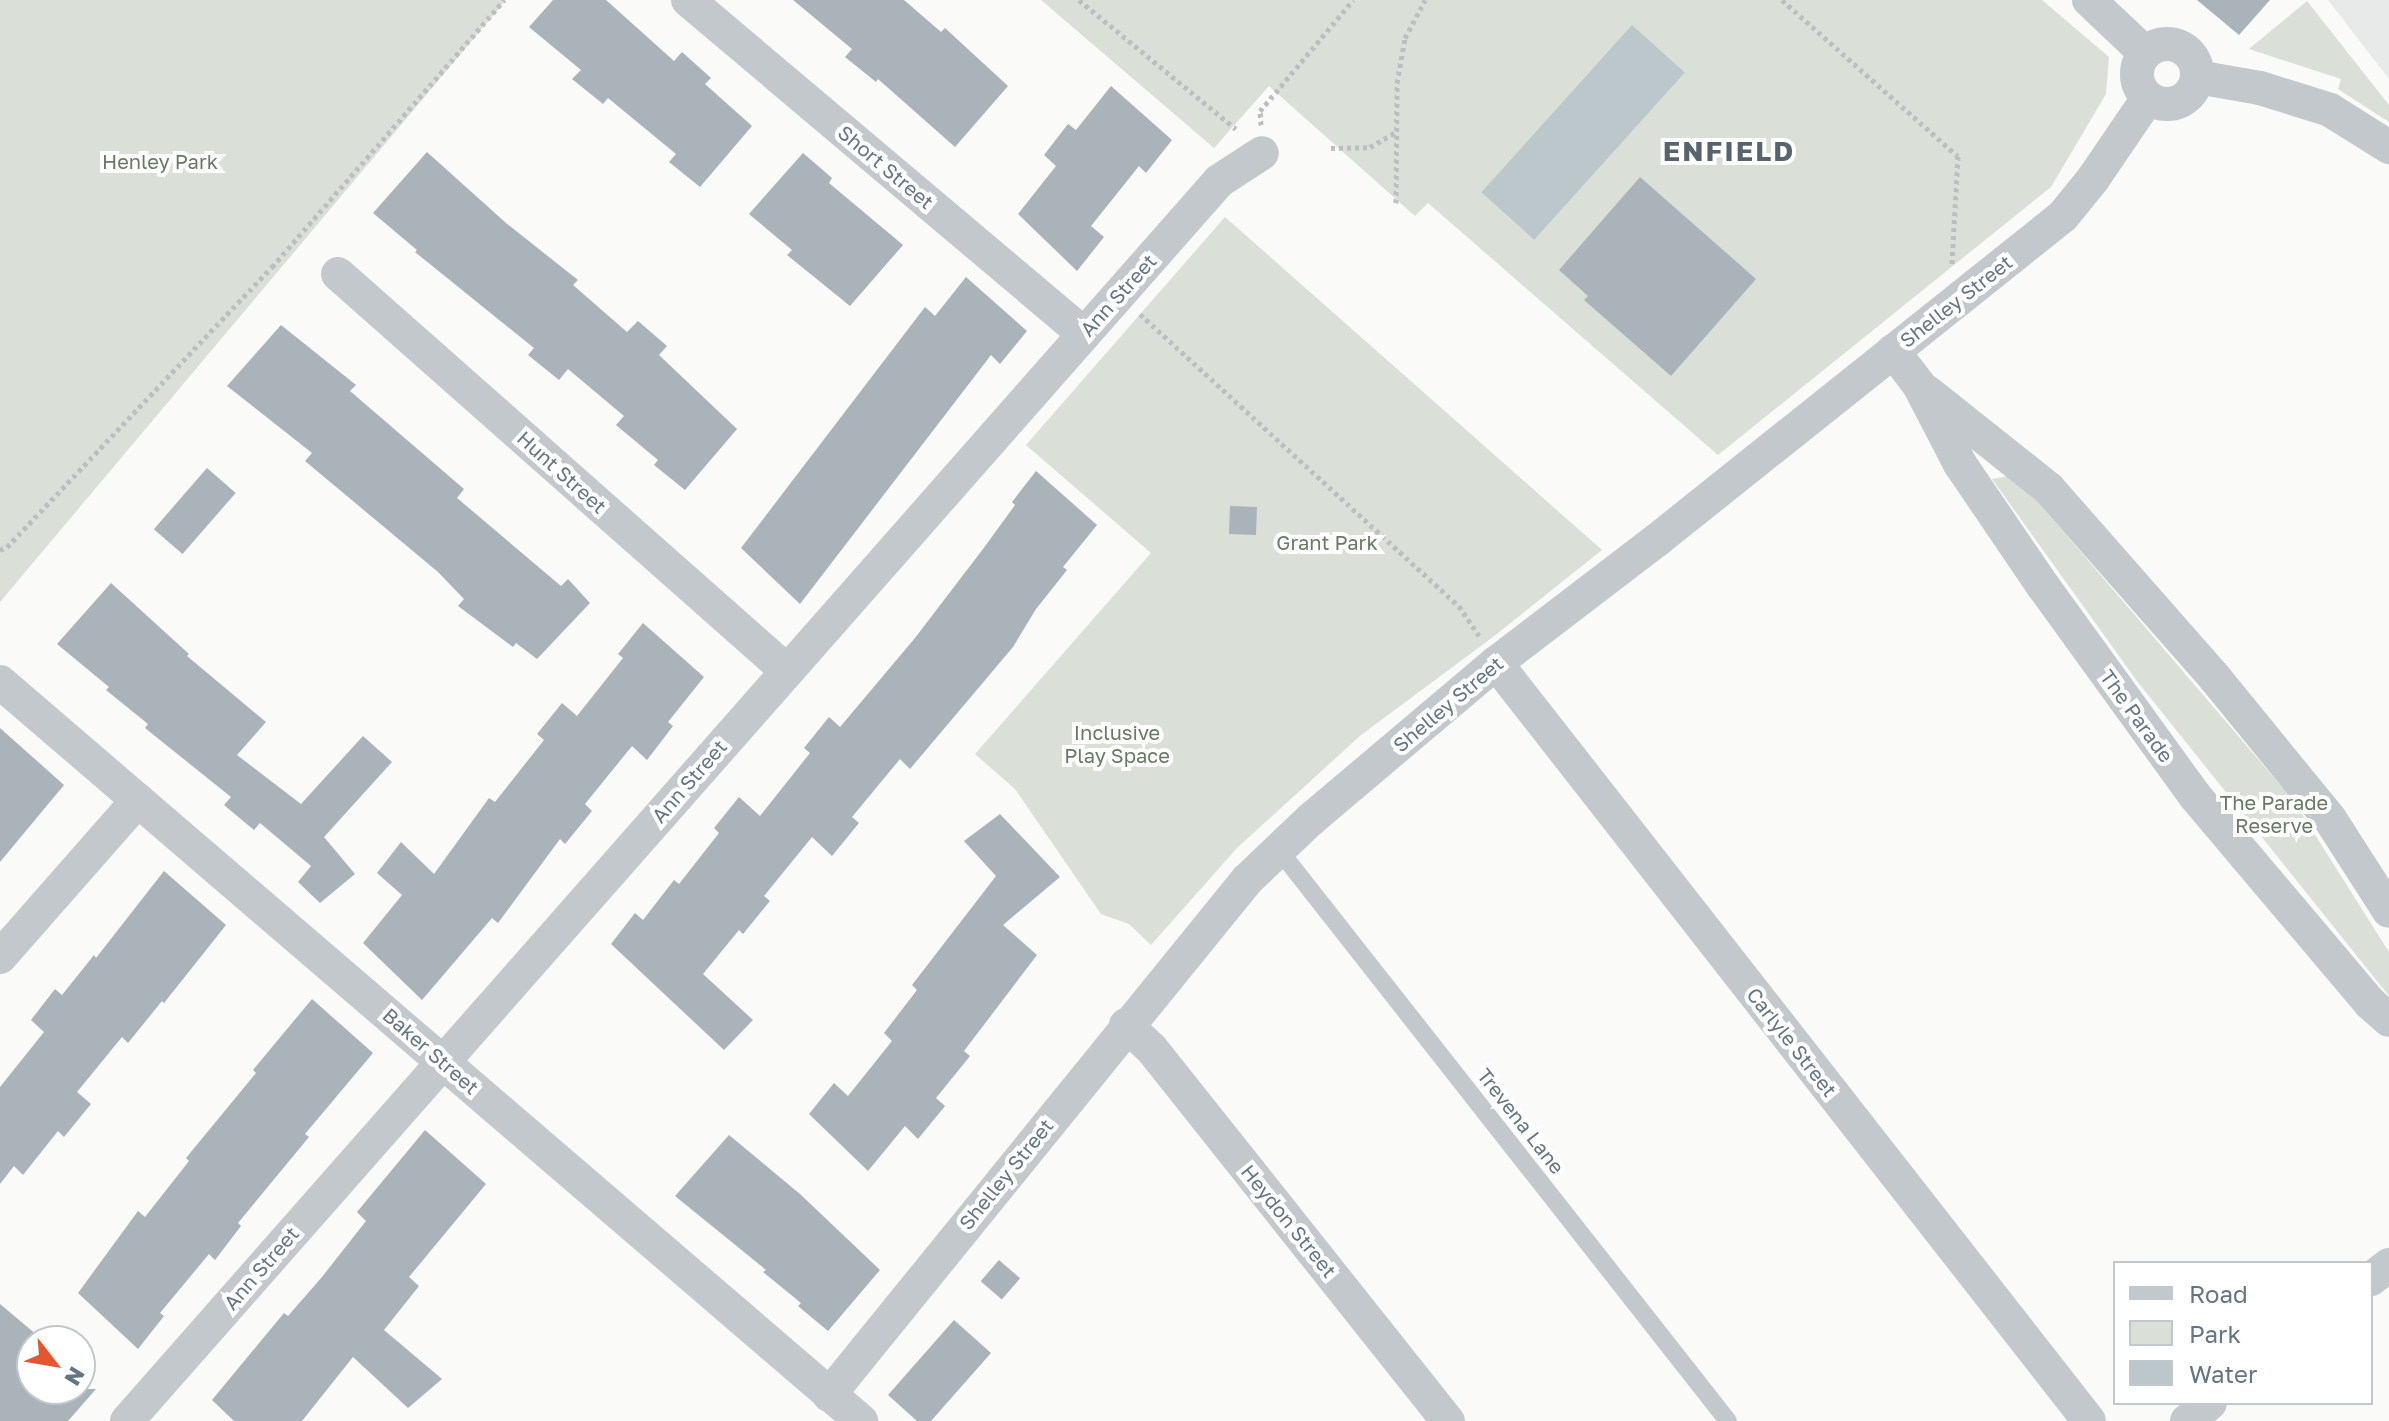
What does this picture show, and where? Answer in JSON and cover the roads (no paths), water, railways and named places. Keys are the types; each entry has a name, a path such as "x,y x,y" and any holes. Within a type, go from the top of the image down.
{"street":[{"name":"Short Street","path":"688,0 1084,334"},
{"path":"2089,0 2145,53"},
{"path":"2162,44 2180,47 2193,59 2197,77 2191,92 2178,102 2163,104 2148,98 2137,76 2145,53 2162,44"},
{"path":"2197,77 2260,88 2330,110 2389,147"},
{"name":"Shelley Street","path":"829,1395 1126,1025 1247,880 1488,651 1657,540 2044,233 2078,201 2148,98"},
{"name":"Ann Street","path":"127,1421 1219,181 1262,153"},
{"name":"Hunt Street","path":"338,274 787,671"},
{"name":"The Parade","path":"1893,351 1919,385 1960,464 2043,586 2195,796 2370,1003 2389,1020"},
{"name":"The Parade","path":"1919,385 2049,489 2215,678 2330,819 2389,911"},
{"name":"Carlyle Street","path":"1488,651 2089,1421"},
{"name":"Baker Street","path":"0,682 861,1421"},
{"path":"0,957 138,800"},
{"name":"Heydon Street","path":"1126,1025 1151,1048 1448,1421"},
{"path":"2373,1277 2389,1265"},
{"path":"2187,1421 2207,1405"}],"lane":[{"name":"Trevena Lane","path":"1279,850 1728,1421"}],"water":[{"path":"1632,25 1685,73 1534,240 1481,192"}],"district":[{"name":"ENFIELD","path":"1729,151"}],"park label":[{"name":"Henley Park","path":"160,161"},
{"name":"Grant Park","path":"1327,542"},
{"name":"Inclusive Play Space","path":"1117,744"},
{"name":"The Parade Reserve","path":"2274,814"}]}
